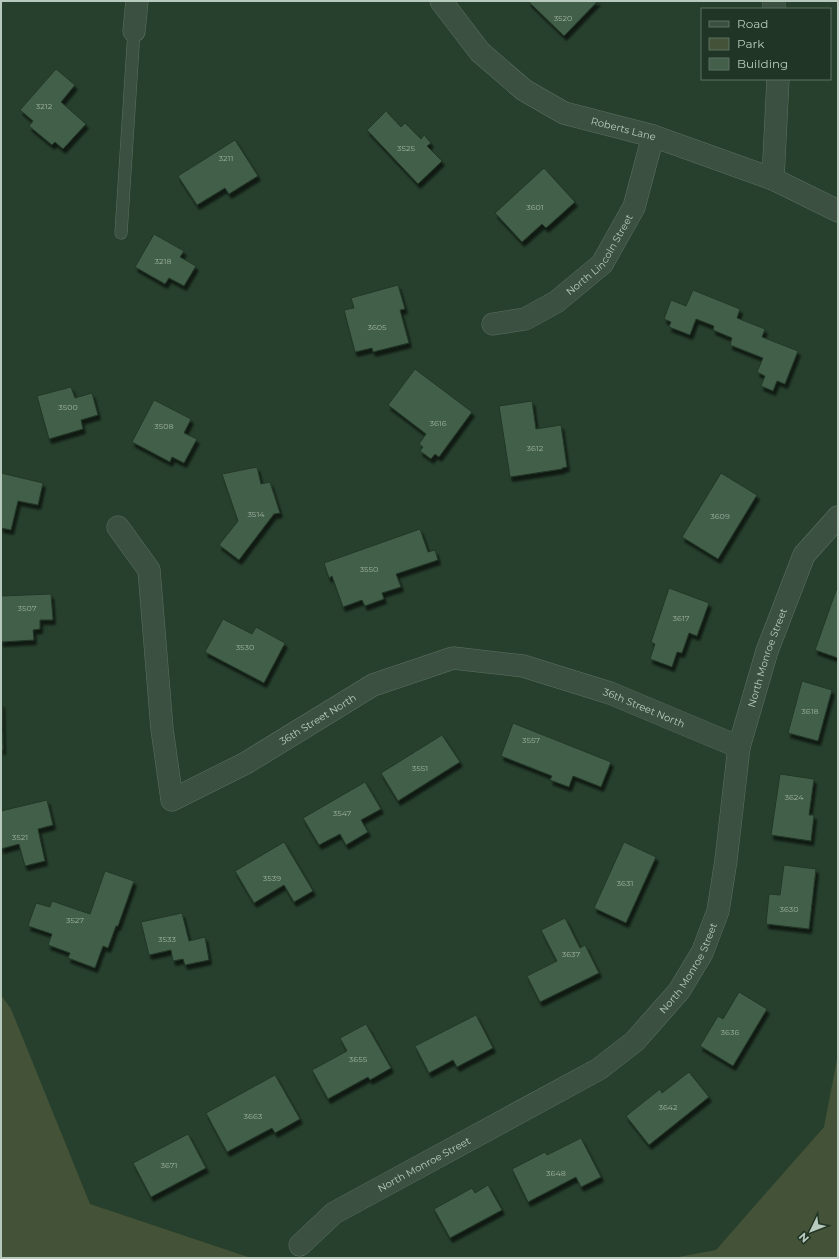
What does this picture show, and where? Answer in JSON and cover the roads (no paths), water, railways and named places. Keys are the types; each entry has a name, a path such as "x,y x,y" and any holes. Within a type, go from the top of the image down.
{"street":[{"path":"134,31 137,1"},
{"name":"Roberts Lane","path":"441,1 480,52 524,90 564,113 653,136 773,179 838,211"},
{"path":"773,179 778,80"},
{"name":"North Lincoln Street","path":"492,324 525,319 556,302 602,264 634,207 653,136"},
{"name":"North Monroe Street","path":"300,1245 334,1213 599,1069 635,1041 679,991 702,953 718,911 726,860 739,747 767,651 804,554 838,517"},
{"name":"36th Street North","path":"118,527 149,570 162,729 172,800 246,763 373,685 453,658 522,666 610,693 739,747"}],"lane":[{"path":"121,233 134,31"}]}
